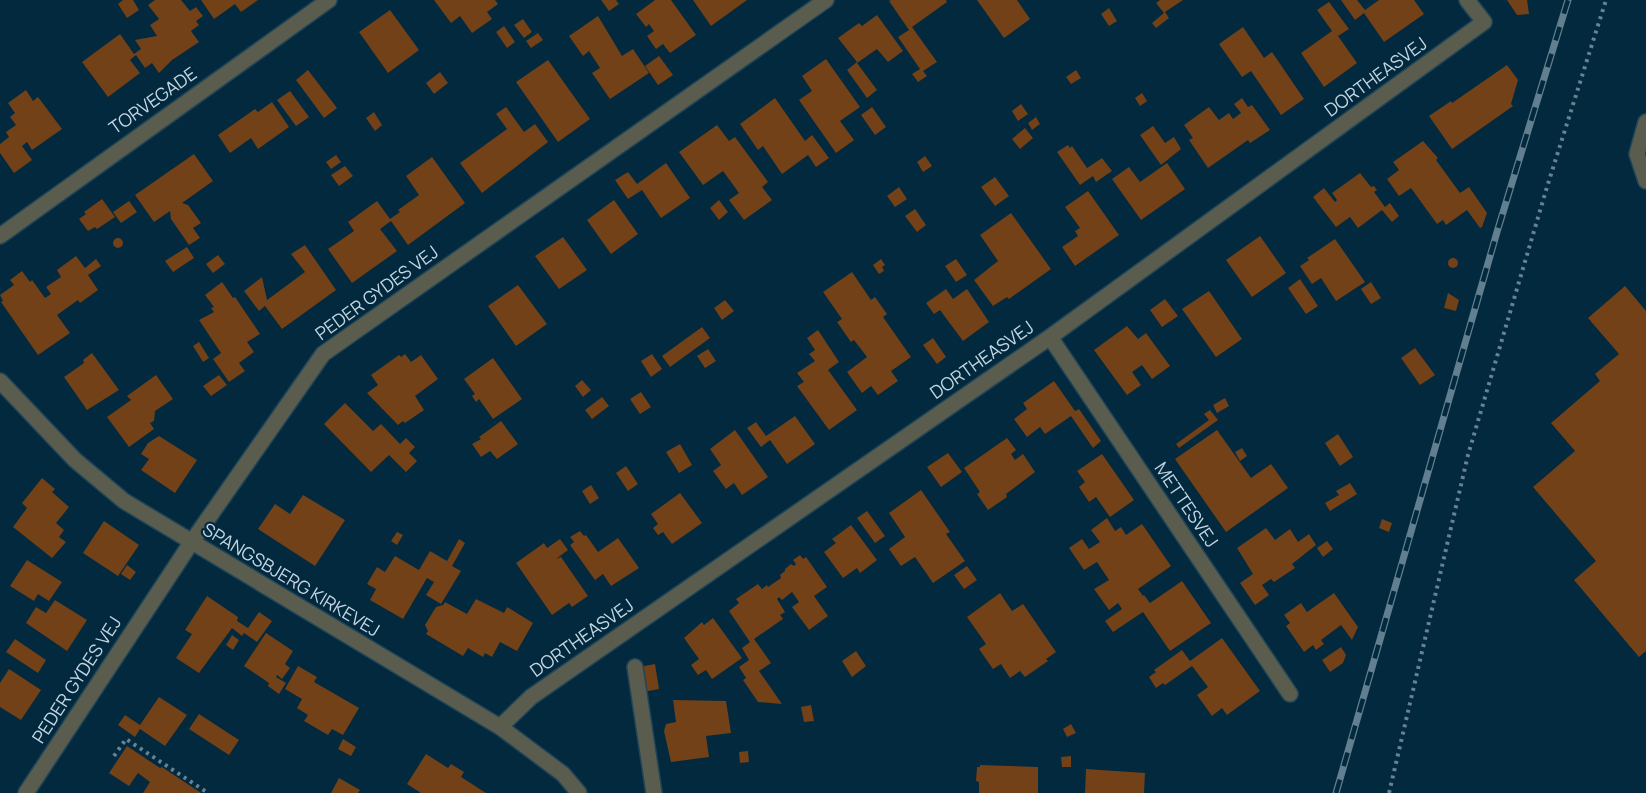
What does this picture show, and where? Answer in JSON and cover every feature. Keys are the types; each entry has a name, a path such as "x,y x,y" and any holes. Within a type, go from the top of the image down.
{"street":[{"name":"TORVEGADE","path":"0,236 328,0"},
{"name":"PEDER GYDES VEJ","path":"26,793 191,543 323,354 826,0"},
{"name":"DORTHEASVEJ","path":"500,727 531,697 1050,337 1484,22 1467,0"},
{"path":"1646,122 1637,154 1646,181"},
{"name":"METTESVEJ","path":"1050,337 1290,694"},
{"name":"SPANGSBJERG KIRKEVEJ","path":"0,381 75,460 116,495 191,543 500,727 563,774 579,793"},
{"path":"635,667 654,793"}],"path":[{"path":"1389,793 1468,455 1544,198 1606,0"},
{"path":"114,756 126,739 208,793"}],"building":[{"path":"123,0 133,0 139,10 127,18 118,4"},
{"path":"155,0 181,0 190,11 196,7 203,16 196,21 199,25 191,31 199,42 172,60 159,73 152,63 145,68 136,55 130,60 140,73 108,97 82,62 120,34 134,54 141,49 135,40 157,36 150,25 159,19 148,5"},
{"path":"201,0 258,0 241,12 235,4 214,19"},
{"path":"434,0 495,0 498,4 487,12 492,19 472,33 460,16 451,23"},
{"path":"601,0 616,0 619,4 609,11"},
{"path":"655,0 671,0 696,35 670,53 663,44 656,49 647,36 654,31 649,24 646,27 636,14"},
{"path":"693,0 747,0 711,26"},
{"path":"946,0 947,2 912,27 937,62 923,71 927,76 918,82 912,74 920,69 898,37 909,30 889,1"},
{"path":"977,0 1017,0 1030,19 1004,38"},
{"path":"1160,0 1183,0 1165,12 1169,18 1156,28 1152,23 1164,13 1156,3"},
{"path":"1341,0 1357,0 1365,10 1379,0 1414,0 1424,14 1384,42 1364,13 1355,20"},
{"path":"1507,0 1527,0 1529,14 1517,15"},
{"path":"1329,2 1349,29 1338,36 1357,63 1324,87 1301,53 1332,31 1317,10"},
{"path":"1109,8 1117,21 1109,26 1101,14"},
{"path":"390,10 419,50 388,73 359,32"},
{"path":"877,15 903,51 888,62 877,49 857,63 877,90 867,98 847,70 857,62 838,38 859,23 862,26"},
{"path":"598,16 622,56 633,49 649,73 610,99 592,73 600,68 589,51 583,56 569,36"},
{"path":"523,19 532,32 524,38 514,25"},
{"path":"504,26 515,42 507,48 496,32"},
{"path":"1243,27 1264,58 1272,52 1304,99 1281,115 1251,71 1242,77 1219,44"},
{"path":"538,33 543,40 531,48 526,41"},
{"path":"659,56 673,75 658,85 645,66"},
{"path":"826,59 860,107 840,121 854,140 836,153 799,100 812,91 802,76"},
{"path":"548,60 590,119 558,142 516,82"},
{"path":"1507,65 1518,80 1511,104 1513,106 1452,149 1429,116"},
{"path":"308,70 337,108 324,118 296,80"},
{"path":"1076,70 1081,78 1071,84 1066,77"},
{"path":"440,72 448,83 434,94 426,83"},
{"path":"26,90 33,101 38,97 62,129 32,150 27,142 22,146 32,160 14,173 0,153 0,144 9,137 6,132 16,125 10,117 15,113 8,103"},
{"path":"290,91 309,117 296,126 277,100"},
{"path":"1142,93 1147,101 1140,106 1135,98"},
{"path":"775,98 805,141 812,135 829,158 816,167 808,155 782,174 763,146 758,150 740,124"},
{"path":"1242,98 1248,107 1252,105 1270,130 1250,143 1248,140 1208,168 1189,140 1193,138 1184,125 1209,107 1219,120 1229,113 1233,119 1241,113 1234,104"},
{"path":"272,102 289,127 258,149 251,138 230,153 218,135 255,109 258,112"},
{"path":"1021,104 1028,114 1018,121 1012,111"},
{"path":"506,107 524,132 535,124 548,142 482,193 460,163 507,129 496,114"},
{"path":"872,107 886,127 875,135 861,115"},
{"path":"374,112 382,125 375,131 366,118"},
{"path":"1036,117 1040,124 1032,130 1028,123"},
{"path":"717,125 729,141 735,137 768,182 762,187 772,200 744,220 729,200 739,193 723,171 703,185 679,152"},
{"path":"1153,126 1165,143 1174,137 1181,149 1161,165 1140,135"},
{"path":"1025,128 1033,138 1020,149 1012,139"},
{"path":"1423,141 1438,158 1436,160 1460,193 1469,187 1487,213 1482,227 1480,228 1467,210 1446,225 1443,220 1437,224 1411,188 1399,196 1387,179 1399,170 1393,162"},
{"path":"1068,145 1070,148 1072,146 1087,168 1102,158 1112,171 1096,182 1093,176 1080,185 1057,152"},
{"path":"194,154 213,181 182,203 188,205 201,223 193,228 200,238 189,245 171,219 170,211 154,222 135,195"},
{"path":"336,155 341,162 331,169 326,162"},
{"path":"925,156 932,166 923,172 917,162"},
{"path":"432,157 465,203 408,245 391,221 380,229 397,251 352,283 328,249 354,231 348,222 377,201 390,219 400,212 398,210 419,195 406,176"},
{"path":"666,163 690,198 661,218 642,190 628,199 615,180 628,172 637,184"},
{"path":"1167,163 1185,189 1141,220 1112,179 1129,167 1140,182"},
{"path":"345,166 353,176 339,186 331,175"},
{"path":"1360,173 1371,187 1374,186 1377,190 1374,192 1385,207 1390,203 1399,216 1392,222 1382,210 1358,228 1350,217 1336,227 1313,197 1324,188 1335,202 1337,200 1332,193"},
{"path":"995,177 1009,196 995,206 981,187"},
{"path":"899,187 907,199 895,207 887,196"},
{"path":"1088,191 1119,235 1075,266 1062,247 1078,236 1075,231 1080,228 1065,207"},
{"path":"102,199 115,217 97,229 95,227 88,231 79,219 86,214 84,212"},
{"path":"614,200 638,234 611,254 587,220"},
{"path":"719,200 728,212 719,220 710,208"},
{"path":"129,201 137,212 121,223 113,212"},
{"path":"915,209 926,225 917,232 905,216"},
{"path":"1011,213 1051,269 1009,299 1007,297 993,306 974,280 998,261 980,235"},
{"path":"1260,236 1286,273 1252,297 1226,260"},
{"path":"563,237 587,270 559,289 535,256"},
{"path":"118,238 122,239 122,247 118,248 114,247 113,243 114,239"},
{"path":"1335,239 1365,282 1336,301 1321,278 1312,284 1300,266 1309,260 1307,258"},
{"path":"305,245 336,290 282,329 265,306 259,311 244,291 262,277 267,300 305,272 291,254"},
{"path":"187,247 194,258 173,272 165,261"},
{"path":"218,255 225,264 213,273 206,264"},
{"path":"76,256 85,268 96,259 101,266 88,275 98,290 80,303 78,300 57,315 70,333 38,355 1,302 3,301 0,295 14,285 10,280 22,271 45,298 51,294 46,287 61,277 57,270"},
{"path":"1453,258 1457,259 1457,267 1453,268 1449,267 1448,263 1449,259"},
{"path":"881,259 885,265 882,267 884,271 879,274 873,265"},
{"path":"956,259 967,275 956,282 945,266"},
{"path":"852,272 871,300 875,297 887,314 883,317 911,357 891,371 898,381 878,395 871,386 862,393 847,372 867,357 854,340 851,342 837,322 842,319 823,292"},
{"path":"1300,279 1318,306 1306,314 1288,288"},
{"path":"222,282 260,334 247,342 254,352 239,363 245,371 229,382 213,359 221,353 199,320 214,312 211,308 214,307 205,295"},
{"path":"1371,282 1381,298 1371,304 1361,289"},
{"path":"518,285 547,324 516,346 488,306"},
{"path":"1625,286 1646,311 1646,651 1639,657 1574,580 1596,561 1533,487 1575,451 1551,423 1600,381 1595,374 1619,354 1588,318"},
{"path":"946,289 953,299 967,289 989,322 963,341 940,310 934,314 926,303"},
{"path":"1209,291 1242,339 1216,357 1182,309"},
{"path":"1448,293 1459,300 1456,311 1444,308"},
{"path":"1165,299 1178,316 1162,327 1150,310"},
{"path":"725,300 734,311 722,320 714,308"},
{"path":"1127,326 1138,339 1146,333 1170,366 1152,379 1142,365 1132,372 1141,385 1127,395 1094,350"},
{"path":"702,327 710,338 670,367 662,356"},
{"path":"818,330 839,362 828,370 857,410 829,430 797,386 804,382 797,373 815,361 809,354 815,350 807,338"},
{"path":"933,338 946,357 937,364 923,345"},
{"path":"199,342 209,358 203,362 193,346"},
{"path":"1415,348 1435,375 1420,385 1401,358"},
{"path":"708,349 716,361 705,368 697,356"},
{"path":"92,353 119,390 87,410 64,377 84,363 83,360"},
{"path":"405,354 411,362 421,355 438,379 415,396 424,410 398,425 367,393 378,385 371,375 399,355 401,357"},
{"path":"652,354 662,369 651,377 641,361"},
{"path":"493,358 522,399 493,419 479,399 476,402 472,396 475,394 464,379"},
{"path":"156,375 173,399 155,411 154,421 150,423 154,429 129,447 107,417 131,400 127,396"},
{"path":"219,375 227,385 211,396 203,386"},
{"path":"582,380 591,390 583,397 575,386"},
{"path":"1054,381 1075,411 1079,409 1101,441 1093,448 1071,416 1045,434 1040,427 1027,437 1014,419 1027,409 1023,403"},
{"path":"641,392 651,407 640,414 630,399"},
{"path":"602,397 609,406 592,419 585,410"},
{"path":"1225,398 1229,406 1217,413 1213,405"},
{"path":"345,403 373,431 381,424 400,444 406,438 415,447 409,453 417,461 406,472 389,455 371,472 324,424"},
{"path":"1210,410 1218,420 1179,448 1176,444 1209,420 1204,414"},
{"path":"795,416 815,444 787,464 770,440 761,447 747,428 756,422 766,436"},
{"path":"501,421 518,444 497,459 490,451 481,457 472,444"},
{"path":"735,430 768,477 742,495 734,483 726,489 713,471 721,465 710,449"},
{"path":"1217,430 1251,478 1271,464 1288,488 1226,532 1175,459"},
{"path":"1338,434 1353,457 1340,466 1325,443"},
{"path":"159,436 197,460 175,493 141,470 149,459 141,454 148,443"},
{"path":"1007,438 1016,450 1011,454 1015,460 1023,454 1035,472 1006,494 1007,497 988,510 977,494 980,492 964,468"},
{"path":"680,444 692,465 679,473 666,452"},
{"path":"1242,448 1247,456 1240,461 1235,452"},
{"path":"948,453 962,472 941,487 927,467"},
{"path":"1102,454 1134,500 1110,517 1096,497 1089,502 1079,487 1085,482 1077,471"},
{"path":"626,466 638,484 628,491 616,473"},
{"path":"42,478 55,489 52,492 69,507 56,523 64,530 59,537 66,542 52,558 13,527 27,508 22,503"},
{"path":"1350,483 1357,494 1330,511 1325,503 1339,495 1336,491"},
{"path":"591,485 599,498 590,504 582,491"},
{"path":"921,490 950,532 946,534 965,561 933,583 915,557 901,566 889,549 905,537 889,513"},
{"path":"680,493 702,523 672,544 663,532 658,535 653,528 658,524 651,514"},
{"path":"303,495 345,520 315,566 258,529 275,504 290,514"},
{"path":"867,511 885,536 875,543 857,518"},
{"path":"1107,518 1115,531 1121,527 1126,535 1142,524 1171,566 1138,589 1143,596 1150,603 1182,581 1211,623 1170,651 1143,612 1113,632 1105,621 1122,609 1118,603 1109,610 1094,589 1109,580 1097,562 1084,570 1069,548 1082,539 1089,549 1100,542 1091,530"},
{"path":"1382,519 1392,523 1389,532 1379,528"},
{"path":"104,521 139,545 118,576 83,553"},
{"path":"851,525 877,560 860,573 857,568 843,578 824,552 836,543 832,539"},
{"path":"1266,528 1275,540 1290,529 1298,542 1309,534 1316,545 1292,564 1295,568 1274,582 1271,579 1262,585 1269,595 1255,605 1240,583 1253,574 1237,548"},
{"path":"580,531 584,536 586,535 598,552 618,538 639,568 611,586 603,574 595,580 570,545 574,542 570,537"},
{"path":"397,532 403,535 397,545 391,541"},
{"path":"459,539 465,543 452,566 461,571 441,604 426,595 434,582 427,578 403,619 370,600 376,589 367,584 377,567 385,572 395,556 419,570 430,551 447,561"},
{"path":"560,539 568,550 556,559 561,557 588,596 572,607 569,603 552,615 516,563 544,543 547,548"},
{"path":"1327,541 1333,549 1323,557 1317,548"},
{"path":"800,555 803,559 806,557 827,587 814,596 828,616 809,630 792,607 799,602 792,592 782,600 779,597 777,599 785,612 780,615 783,619 754,639 771,663 759,671 782,704 758,702 743,680 746,678 739,667 749,660 742,648 750,642 729,611 739,603 736,599 758,584 762,589 781,578 780,575 791,564 794,566 796,564 793,560"},
{"path":"27,560 62,582 49,601 38,594 34,601 10,586"},
{"path":"127,565 136,572 130,580 121,574"},
{"path":"967,566 977,580 964,589 954,575"},
{"path":"1000,593 1012,611 1023,604 1056,652 1046,659 1048,661 1025,677 1020,671 1010,678 1001,664 993,669 979,649 986,644 967,617"},
{"path":"1334,593 1358,627 1352,640 1341,625 1321,640 1324,644 1316,650 1313,645 1304,652 1286,626 1290,623 1284,615 1301,603 1307,612"},
{"path":"207,596 238,617 237,621 248,628 259,612 272,621 257,642 244,633 242,636 232,628 199,673 176,658 192,634 185,630"},
{"path":"476,599 504,613 507,607 533,623 517,651 500,642 492,657 485,653 483,657 468,648 463,656 426,634 428,631 425,625 436,607 445,602 467,614"},
{"path":"55,600 87,620 67,651 26,623 36,607 46,613"},
{"path":"713,618 742,658 712,679 706,670 698,675 691,665 699,659 684,638 702,622 704,625"},
{"path":"266,633 293,651 285,664 290,668 282,679 277,675 276,677 286,683 279,694 268,686 269,683 244,666"},
{"path":"232,635 239,640 233,650 226,645"},
{"path":"1222,638 1260,691 1227,715 1222,708 1212,716 1197,695 1208,687 1192,666 1165,685 1163,683 1156,688 1149,677 1156,672 1154,670 1182,650 1190,661"},
{"path":"15,639 46,660 38,673 6,652"},
{"path":"1341,647 1346,655 1343,663 1330,672 1322,660"},
{"path":"856,651 866,666 852,677 842,661"},
{"path":"655,664 659,689 643,692 639,667"},
{"path":"298,666 317,677 314,682 359,708 343,735 332,729 328,735 304,721 308,715 297,708 302,699 285,689"},
{"path":"9,669 41,690 21,720 0,707 0,683"},
{"path":"159,697 187,715 165,746 140,729 135,737 118,725 125,715 140,725"},
{"path":"673,700 726,701 731,733 706,736 709,757 671,762 664,731 666,724 676,722"},
{"path":"811,705 814,721 804,722 801,707"},
{"path":"199,714 239,740 229,755 189,729"},
{"path":"1071,724 1076,733 1067,737 1063,729"},
{"path":"343,739 356,747 351,756 338,749"},
{"path":"127,746 201,793 143,793 150,782 138,773 129,786 109,773"},
{"path":"748,751 749,762 740,763 739,752"},
{"path":"426,754 448,768 451,764 464,772 461,777 486,793 421,793 407,784"},
{"path":"1071,756 1071,767 1062,767 1061,757"},
{"path":"980,765 1038,767 1038,793 979,793 979,782 976,781 977,767"},
{"path":"1086,769 1145,773 1144,793 1085,793"},
{"path":"339,778 360,790 358,793 331,793"}],"railway":[{"path":"1336,793 1497,232 1568,0"}]}
